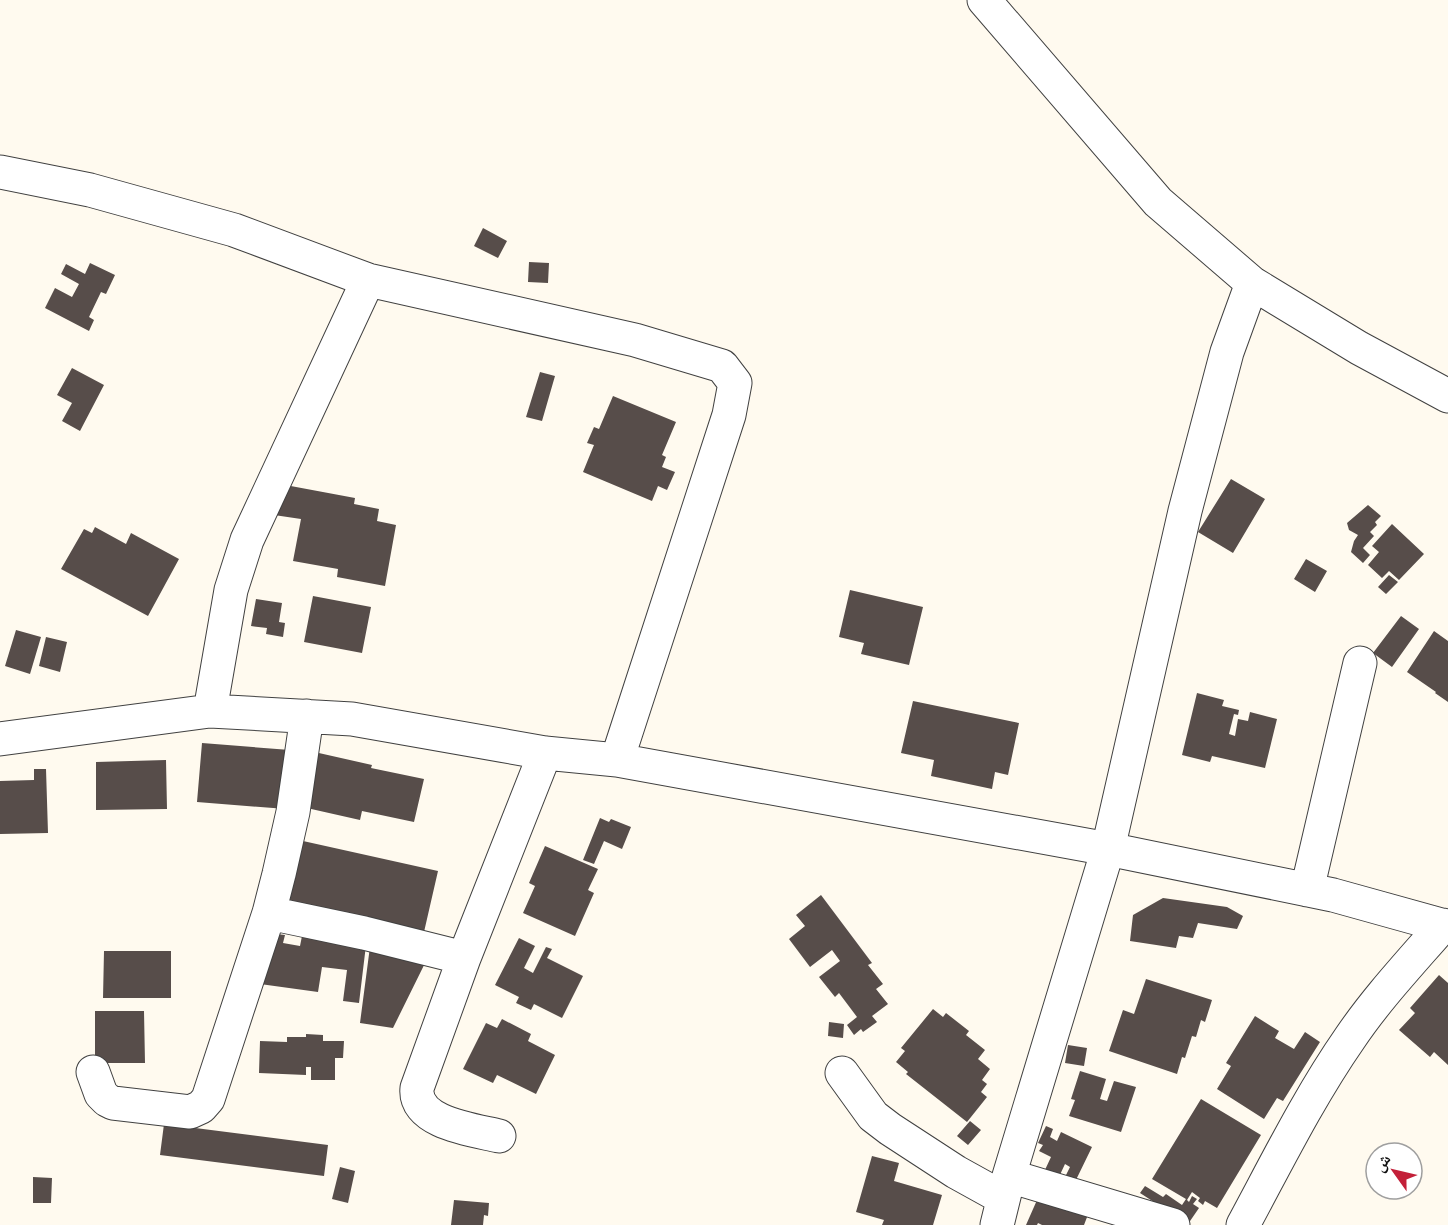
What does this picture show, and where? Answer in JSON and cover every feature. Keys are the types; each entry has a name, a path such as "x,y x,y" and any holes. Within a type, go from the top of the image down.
{"street":[{"path":"984,0 1158,202 1252,283 1359,348 1448,396"},
{"path":"0,172 90,190 234,230 368,280 635,340 722,366 735,383 729,415 617,760"},
{"path":"210,711 231,590 247,540 368,280"},
{"path":"1003,1200 1108,849 1185,510 1227,352 1252,283"},
{"path":"1307,890 1360,663"},
{"path":"0,740 210,711 352,719 545,753 617,760 1108,849 1307,890 1445,926 1386,991 1351,1037 1306,1108 1243,1225"},
{"path":"93,1072 101,1094 113,1102 190,1112 201,1107 208,1099 269,913 288,838 307,716"},
{"path":"499,1136 460,1127 434,1117 421,1106 416,1097 417,1088 464,958 545,753"},
{"path":"269,913 464,958"},
{"path":"842,1073 873,1116 956,1172 1003,1200 1173,1225"}],"building":[{"path":"483,228 507,241 498,258 474,246"},
{"path":"529,262 549,263 548,283 528,282"},
{"path":"90,263 115,275 106,294 101,292 89,317 94,320 89,331 45,308 55,288 72,297 79,284 61,274 66,264 85,274"},
{"path":"72,368 104,385 80,431 62,421 72,403 57,395"},
{"path":"540,372 555,376 542,421 526,417"},
{"path":"613,396 676,422 662,455 666,457 662,467 675,472 667,490 658,486 652,501 583,472 594,445 587,443 594,427 599,429"},
{"path":"1231,479 1265,499 1233,553 1198,532"},
{"path":"280,484 355,498 354,504 379,509 377,521 396,525 385,586 337,577 338,569 293,561 301,519 274,515"},
{"path":"1368,505 1381,516 1375,522 1377,525 1370,532 1374,536 1363,548 1370,555 1363,563 1351,552 1358,535 1349,530 1347,523"},
{"path":"1392,524 1424,554 1399,580 1389,571 1382,578 1368,565 1379,552 1372,546"},
{"path":"95,527 126,544 131,533 179,559 148,616 61,569 84,529 92,533"},
{"path":"1306,559 1327,571 1315,592 1294,579"},
{"path":"1389,575 1398,582 1386,594 1378,587"},
{"path":"850,590 923,607 909,665 861,654 864,643 839,637"},
{"path":"313,596 371,607 362,653 304,642"},
{"path":"256,599 282,603 279,622 285,623 283,637 266,634 267,628 251,626"},
{"path":"1401,616 1419,629 1392,667 1373,653"},
{"path":"16,630 41,637 30,674 5,666"},
{"path":"1434,631 1448,641 1448,702 1407,672"},
{"path":"46,637 67,642 60,672 39,666"},
{"path":"1197,693 1224,700 1222,706 1239,710 1238,715 1234,714 1229,734 1235,736 1238,719 1248,721 1250,712 1277,719 1265,768 1212,756 1210,762 1182,755"},
{"path":"913,701 1019,723 1008,775 995,772 992,789 931,776 934,760 901,753"},
{"path":"202,743 290,750 286,809 197,802"},
{"path":"310,751 372,765 371,768 424,779 414,822 362,811 360,820 298,806"},
{"path":"166,760 167,809 96,810 96,762"},
{"path":"34,769 46,769 48,833 0,834 0,781 34,780"},
{"path":"600,818 609,822 611,819 631,827 622,849 604,841 594,864 583,860"},
{"path":"294,839 438,871 424,932 280,899"},
{"path":"545,846 598,869 588,890 594,893 575,936 523,913 535,886 529,883"},
{"path":"821,895 872,963 868,965 883,984 876,989 888,1004 872,1016 877,1022 863,1032 861,1029 854,1035 847,1025 857,1017 839,993 835,997 819,977 840,961 832,950 810,967 789,939 805,926 796,915"},
{"path":"1163,898 1227,907 1243,916 1237,929 1198,923 1193,938 1179,936 1176,948 1130,941 1133,915"},
{"path":"267,933 285,935 283,943 300,946 302,936 366,945 359,1003 343,1001 347,970 322,967 318,992 260,984"},
{"path":"519,938 535,946 524,968 533,973 546,947 552,949 547,958 583,976 562,1018 534,1004 531,1010 516,1003 519,997 495,985"},
{"path":"371,939 430,953 393,1028 360,1023"},
{"path":"104,951 171,951 171,998 103,998"},
{"path":"1439,975 1448,983 1448,1065 1434,1052 1430,1057 1399,1030 1415,1013 1410,1008"},
{"path":"1146,979 1212,1000 1205,1022 1201,1020 1196,1037 1192,1036 1177,1074 1109,1051 1123,1010 1134,1014"},
{"path":"933,1009 943,1017 946,1013 969,1031 966,1035 985,1050 978,1059 990,1069 982,1080 987,1084 981,1092 987,1097 967,1122 906,1074 908,1072 896,1062 905,1051 901,1048"},
{"path":"95,1011 144,1011 145,1063 95,1063"},
{"path":"1255,1016 1279,1031 1275,1038 1294,1049 1305,1032 1320,1042 1283,1101 1277,1098 1264,1119 1217,1089 1231,1066 1226,1063"},
{"path":"502,1019 531,1034 528,1041 555,1055 536,1094 497,1075 493,1083 463,1069 486,1023 497,1028"},
{"path":"829,1022 844,1024 843,1038 828,1036"},
{"path":"306,1034 323,1035 323,1041 344,1041 343,1058 335,1058 335,1080 311,1080 311,1067 306,1067 306,1075 259,1073 260,1041 287,1042 287,1037 306,1037"},
{"path":"1068,1045 1087,1048 1084,1066 1065,1063"},
{"path":"1080,1071 1106,1079 1100,1099 1107,1101 1114,1081 1136,1087 1121,1132 1069,1116 1075,1100 1071,1099"},
{"path":"1201,1099 1261,1135 1217,1208 1205,1201 1203,1205 1198,1201 1200,1198 1192,1192 1187,1200 1189,1202 1192,1196 1197,1199 1193,1204 1199,1208 1188,1224 1140,1193 1145,1186 1163,1197 1166,1194 1182,1205 1186,1199 1152,1179"},
{"path":"970,1121 981,1130 968,1145 957,1136"},
{"path":"164,1124 328,1145 324,1176 160,1155"},
{"path":"1046,1126 1053,1129 1050,1137 1057,1141 1061,1132 1092,1147 1074,1184 1064,1179 1070,1167 1065,1164 1058,1179 1044,1172 1051,1157 1039,1151 1043,1145 1038,1143"},
{"path":"872,1156 899,1163 894,1181 942,1195 933,1225 882,1225 884,1220 856,1212"},
{"path":"340,1167 355,1171 348,1203 332,1199"},
{"path":"33,1177 52,1178 51,1203 33,1203"},
{"path":"1041,1191 1089,1212 1084,1225 1042,1225 1038,1223 1037,1225 1026,1225"},
{"path":"454,1200 489,1203 488,1216 484,1215 483,1225 451,1225"}]}
